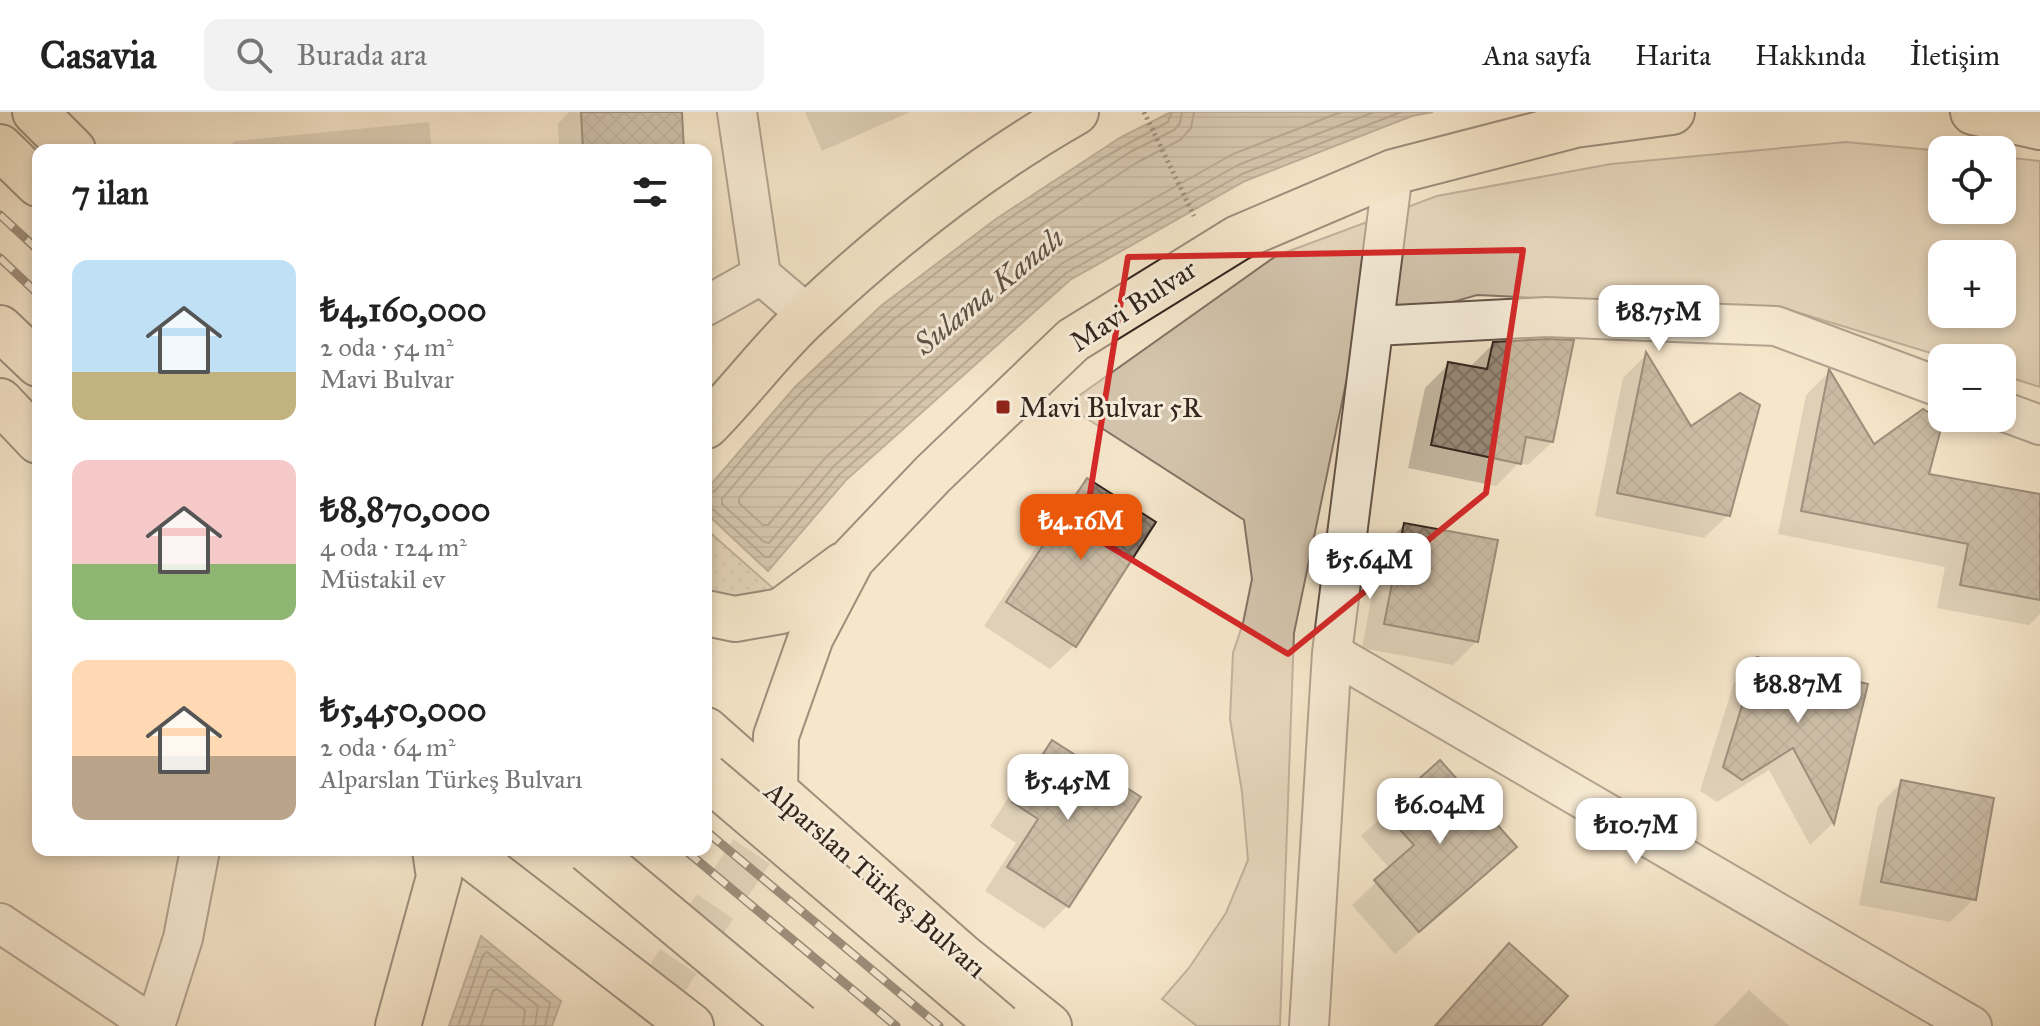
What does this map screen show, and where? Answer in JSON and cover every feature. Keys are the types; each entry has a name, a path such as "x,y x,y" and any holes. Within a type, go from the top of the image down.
{"main road":[{"path":"35,112 67,144"},
{"path":"712,421 808,315 925,214 1034,136 1076,112"},
{"name":"Mavi Bulvar","path":"775,791 776,736 811,637 852,559 933,474 1073,340 1238,238 1393,172 1575,125 1672,112"},
{"path":"1973,112 2040,127"},
{"path":"0,147 32,178"},
{"path":"0,328 32,358"},
{"path":"0,401 32,435"},
{"path":"712,614 735,619 781,611 852,559"},
{"name":"Alparslan Türkeş Bulvarı","path":"712,735 963,957 1049,1026"},
{"name":"Alparslan Türkeş Bulvarı","path":"712,781 1000,1026"},
{"path":"398,1026 439,877 436,856"},
{"path":"470,856 645,1012 691,1026"},
{"path":"595,856 799,1026"}],"street":[{"path":"737,112 761,275 808,315"},
{"path":"1309,1026 1332,653 1393,172"},
{"path":"712,303 761,275"},
{"path":"1375,326 1546,317 1776,326 1928,383"},
{"path":"2016,416 2040,425"},
{"path":"1332,653 1972,1026"},
{"path":"0,923 154,1026 183,938 199,856"}],"path":[{"path":"1144,112 1200,229"}],"highlighted area":[{"path":"1523,250 1486,493 1288,654 1084,531 1128,257"}],"shaded area":[{"path":"1846,142 1928,150 1928,224 2016,224 2016,158 2040,161 2040,387 2016,379 2016,344 1928,344 1928,352 1790,310 1477,295 1357,330 1294,633 1280,1026 1197,1026 1162,999 1189,968 1226,913 1248,860 1242,792 1230,719 1233,653 1252,579 1244,520 1066,405 1276,256 1437,196 1611,164"},
{"path":"712,534 775,590 732,598 712,593"}],"water":[{"name":"Sulama Kanalı","path":"1171,112 1433,112 1412,116 1245,181 1070,280 846,480 768,571 712,519 712,483 795,387 882,305 996,219 1121,137"},
{"path":"481,936 561,1001 552,1026 449,1026"}],"building":[{"path":"581,112 682,112 684,144 583,144"},
{"path":"1574,340 1553,442 1526,437 1521,464 1431,445 1448,362 1487,369 1493,342"},
{"path":"1646,352 1691,426 1740,393 1760,405 1730,516 1617,493"},
{"path":"1829,369 1874,444 1923,409 1928,412 1928,432 1940,432 1929,474 2040,494 2040,600 1960,585 1968,544 1801,511"},
{"path":"1087,478 1156,522 1076,647 1006,602"},
{"path":"1404,523 1498,540 1478,642 1384,624"},
{"path":"1757,657 1868,684 1834,824 1793,748 1742,780 1723,767"},
{"path":"1052,740 1141,797 1069,907 1007,867 1038,819 1012,802"},
{"path":"1440,760 1517,847 1419,932 1374,880 1414,845 1383,811"},
{"path":"1901,780 1994,798 1976,900 1881,882"},
{"path":"1509,943 1568,996 1541,1026 1435,1026"}],"tunnel":[{"path":"654,998 774,818 775,792"}],"railway":[{"path":"0,215 32,244"},
{"path":"0,258 32,288"},
{"path":"712,836 939,1026"},
{"path":"692,856 896,1026"}],"place":[{"name":"Mavi Bulvar 5R","path":"1003,407"}]}
